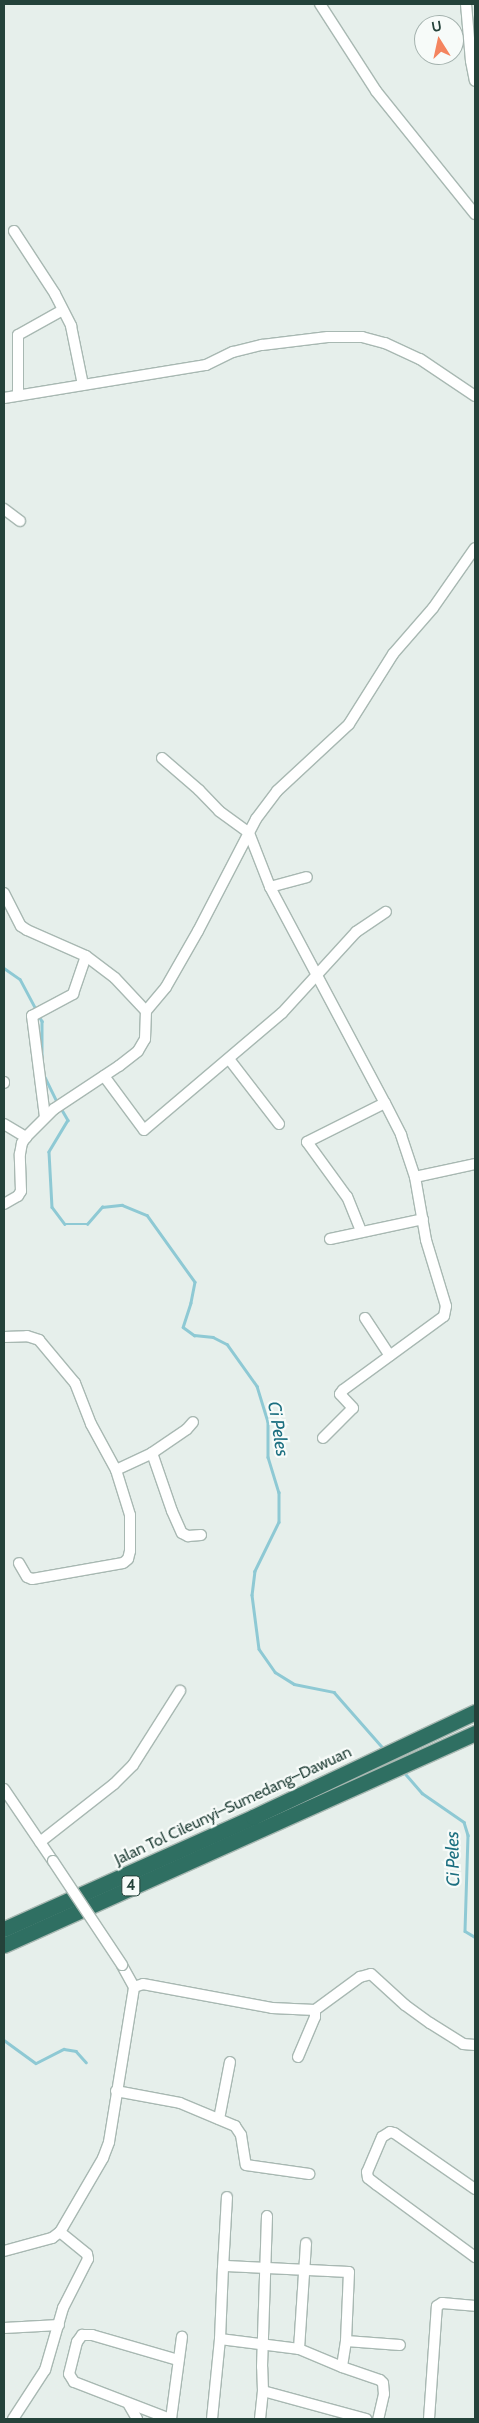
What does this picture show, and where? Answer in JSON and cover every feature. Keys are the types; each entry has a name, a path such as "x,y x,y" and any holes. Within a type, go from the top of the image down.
{"highway":[{"name":"Jalan Tol Cileunyi–Sumedang–Dawuan","path":"4,1929 253,1817 475,1712"},
{"name":"Jalan Tol Cileunyi–Sumedang–Dawuan","path":"4,1945 140,1882 261,1831 475,1733"}],"street":[{"path":"320,4 376,91 475,214"},
{"path":"466,4 471,61 475,80"},
{"path":"14,231 45,278 73,331 83,385"},
{"path":"18,395 18,335 63,310"},
{"path":"4,398 206,365 233,352 262,345 328,337 362,337 385,343 420,359 475,396"},
{"path":"4,509 20,521"},
{"path":"4,1204 18,1196 21,1191 20,1154 22,1143 26,1137 54,1109 138,1051 145,1039 146,1011 166,987 198,931 249,833 277,791 350,724 393,654 433,608 475,548"},
{"path":"162,758 200,790 219,811 249,833 270,887 401,1135 415,1177 423,1220 446,1306 444,1316 340,1393 353,1408 322,1438"},
{"path":"270,887 307,877"},
{"path":"4,893 21,926 86,956 115,978 146,1011"},
{"path":"104,1076 144,1130 282,1013 356,932 386,912"},
{"path":"45,1117 32,1020 39,1012 73,994 86,956"},
{"path":"229,1059 279,1124"},
{"path":"361,1232 347,1197 307,1142 385,1103"},
{"path":"4,1124 26,1137"},
{"path":"415,1177 475,1164"},
{"path":"330,1239 423,1220"},
{"path":"365,1318 390,1356"},
{"path":"4,1336 27,1336 39,1340 75,1383 91,1424 116,1470 130,1515 130,1551 126,1561 32,1579 27,1577 19,1563"},
{"path":"116,1470 152,1453 187,1429 193,1422"},
{"path":"152,1453 172,1511 182,1533 188,1536 201,1535"},
{"path":"40,1842 114,1784 133,1765 180,1691"},
{"path":"4,1789 122,1965 134,1987 109,2142 103,2158 60,2232 52,2238 4,2251"},
{"path":"134,1987 143,1984 272,2008 315,2010 360,1977 371,1974 404,2005 430,2023 463,2044 475,2045"},
{"path":"298,2057 316,2018 315,2010"},
{"path":"219,2119 230,2062"},
{"path":"116,2091 180,2103 235,2126 241,2135 246,2165 309,2174"},
{"path":"475,2190 390,2132 382,2137 367,2172 368,2178 377,2186 475,2257"},
{"path":"212,2419 220,2339 227,2197"},
{"path":"260,2419 263,2391 262,2344 267,2216"},
{"path":"13,2419 45,2370 63,2308 89,2257 60,2232"},
{"path":"299,2350 306,2243"},
{"path":"223,2268 226,2266 350,2273 346,2341 342,2368"},
{"path":"429,2419 436,2306 442,2303 475,2306"},
{"path":"4,2328 59,2325"},
{"path":"178,2360 92,2335 82,2335 78,2337 70,2374 71,2380 130,2405 171,2419 182,2337"},
{"path":"220,2339 299,2350 342,2368 384,2382 384,2394 378,2419"},
{"path":"346,2341 400,2345"},
{"path":"263,2391 366,2419"},
{"path":"130,2405 137,2419"}],"waterway":[{"name":"Ci Peles","path":"4,968 20,979 37,1011"},
{"name":"Ci Peles","path":"39,1016 42,1021 42,1057"},
{"name":"Ci Peles","path":"44,1075 58,1104"},
{"name":"Ci Peles","path":"61,1108 68,1120 49,1152 52,1207 65,1224 87,1224 102,1207 122,1205 147,1215 195,1282 191,1303 183,1327 194,1335 213,1337 227,1344 257,1386 268,1421 268,1457 279,1492 279,1522 255,1571 252,1595 259,1649 275,1672 294,1684 334,1692 385,1750"},
{"name":"Ci Peles","path":"403,1771 422,1793 464,1822 468,1835 465,1931 475,1937"},
{"path":"4,2040 36,2063 64,2049 76,2051 86,2062"}]}
